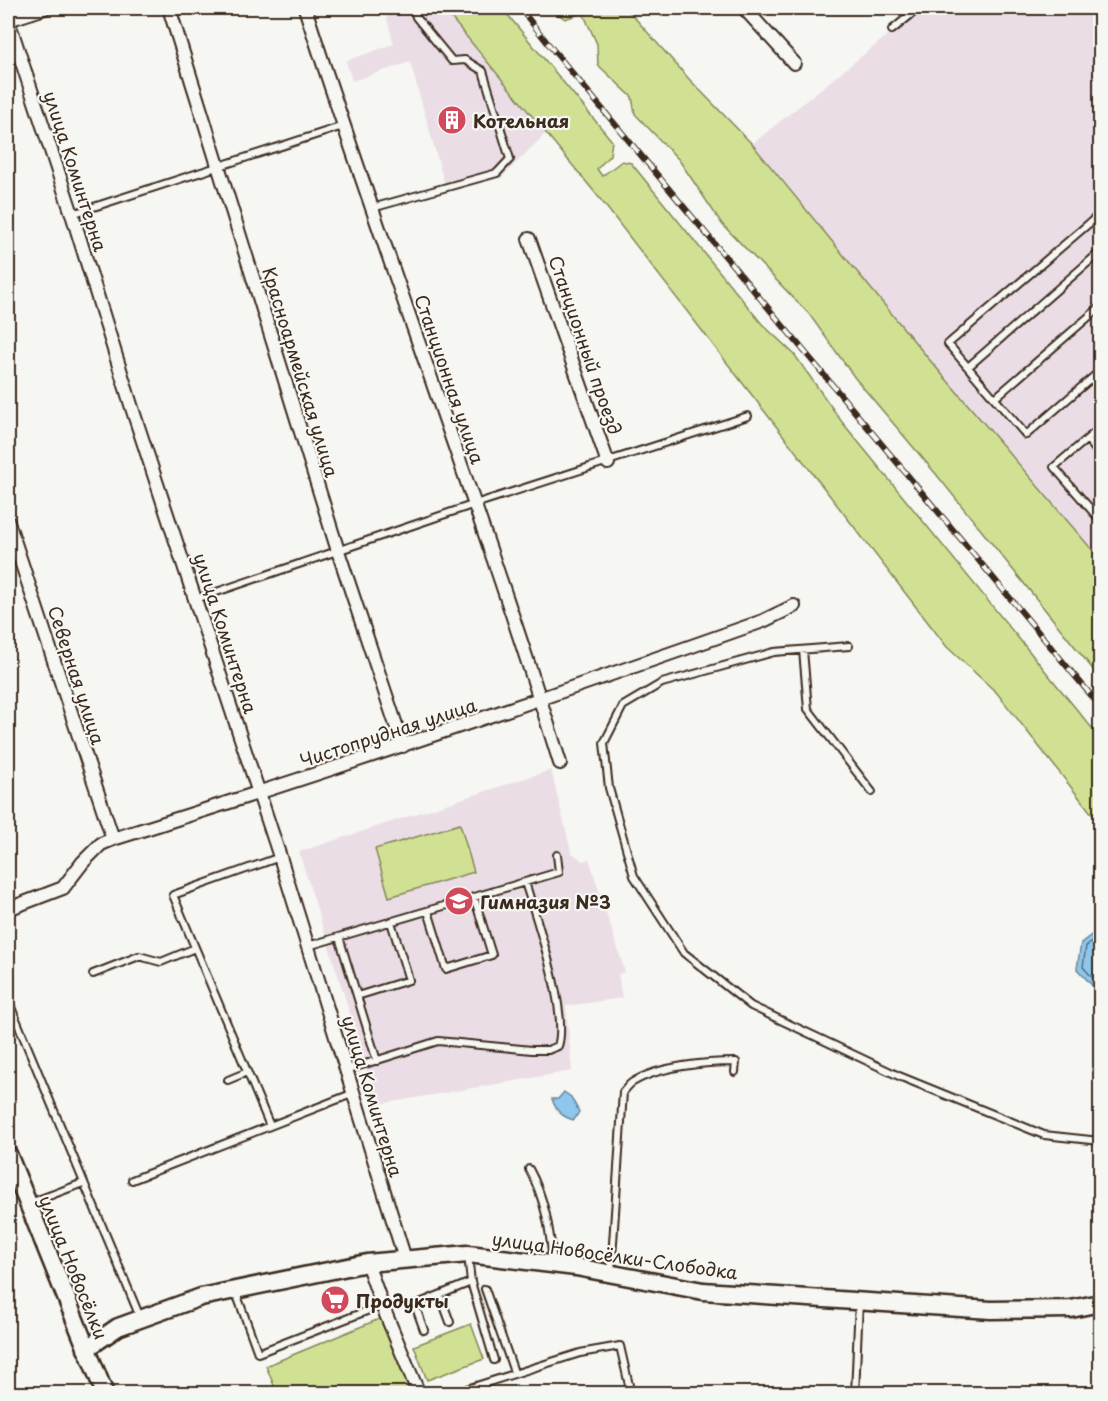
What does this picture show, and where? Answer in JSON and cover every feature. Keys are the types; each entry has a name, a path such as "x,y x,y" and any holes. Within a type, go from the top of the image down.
{"main road":[{"name":"улица Новосёлки","path":"8,1154 105,1394"},
{"name":"улица Новосёлки-Слободка","path":"86,1349 101,1337 135,1319 201,1297 367,1263 468,1254 553,1263 703,1291 991,1310 1071,1309 1101,1303"}],"street":[{"path":"8,20 45,8"},
{"name":"Красноармейская улица","path":"169,8 338,551 403,746"},
{"name":"Станционная улица","path":"305,8 343,126 475,504 560,763"},
{"path":"744,8 794,63"},
{"name":"улица Коминтерна","path":"8,20 72,214 132,408 280,857 405,1259"},
{"name":"Станционный проезд","path":"530,239 608,463"},
{"name":"Северная улица","path":"8,522 113,839"},
{"name":"Чистопрудная улица","path":"8,909 63,888 83,862 101,844 113,839 259,794 540,700 763,621 794,606"},
{"path":"367,1263 419,1394"}],"lane":[{"path":"372,208 497,173 510,159 483,71 465,60 452,61 416,17 413,8"},
{"path":"892,30 919,8"},
{"path":"72,214 343,126"},
{"path":"1101,214 948,344 1026,435 1101,371"},
{"path":"968,367 1101,252"},
{"path":"995,398 1101,307"},
{"path":"196,599 475,504 748,416"},
{"path":"1101,428 1054,467 1101,520"},
{"path":"1087,439 1101,455"},
{"path":"849,646 774,652 662,683 623,706 604,743 609,788 634,876 684,953 751,1006 899,1076 1044,1135 1101,1141"},
{"path":"803,650 808,709 872,792"},
{"path":"307,946 560,872 557,855"},
{"path":"270,1126 174,895 280,857"},
{"path":"346,1070 438,1041 532,1050 548,1050 558,1046 561,1036 554,986 525,882"},
{"path":"428,910 446,969 492,955 474,897"},
{"path":"357,996 409,980 391,922"},
{"path":"339,937 376,1060"},
{"path":"93,974 139,956 161,962 195,948"},
{"path":"8,1000 135,1319"},
{"path":"611,1274 623,1092 632,1082 663,1071 716,1062 736,1062 735,1072"},
{"path":"228,1080 247,1072"},
{"path":"132,1180 354,1093"},
{"path":"529,1169 539,1188 551,1239 553,1263"},
{"path":"27,1204 82,1183"},
{"path":"468,1254 471,1282 494,1360"},
{"path":"424,1330 415,1305 471,1282"},
{"path":"485,1289 514,1372"},
{"path":"234,1290 258,1353 382,1305"},
{"path":"440,1295 450,1322"},
{"path":"855,1394 859,1301"},
{"path":"451,1394 470,1391 514,1372 580,1353 620,1347 631,1394"}],"shaded area":[{"path":"384,8 443,8 546,133 501,178 447,192 410,62 352,81 346,61 394,44"},
{"path":"922,8 1100,8 1100,559 928,358 752,144"},
{"name":"Гимназия №3","path":"551,770 571,852 583,861 589,859 625,972 618,974 622,998 566,1006 572,1071 374,1105 366,1064 299,852"}],"green space":[{"path":"443,8 502,8 612,141 610,155 597,169 602,176 622,161 631,163 762,324 794,354 842,422 1100,738 1100,824 997,693 947,647 597,195"},
{"path":"549,8 626,8 689,79 752,144 928,358 1100,559 1100,678 936,474 855,378 809,314 722,224 679,160 635,114 632,97 598,65 597,44 583,13 565,19"},
{"path":"460,824 474,872 389,897 375,849"},
{"path":"384,1317 414,1393 277,1393 266,1366"},
{"path":"471,1324 484,1359 427,1380 414,1346"}],"water":[{"path":"1094,933 1100,936 1100,994 1077,969 1081,943"},
{"path":"564,1092 571,1097 579,1112 574,1120 560,1113 552,1099 558,1099"}],"railway":[{"path":"520,8 1100,706"}],"place":[{"name":"Котельная","path":"452,120"},
{"name":"Гимназия №3","path":"459,901"},
{"name":"Продукты","path":"335,1300"}]}
